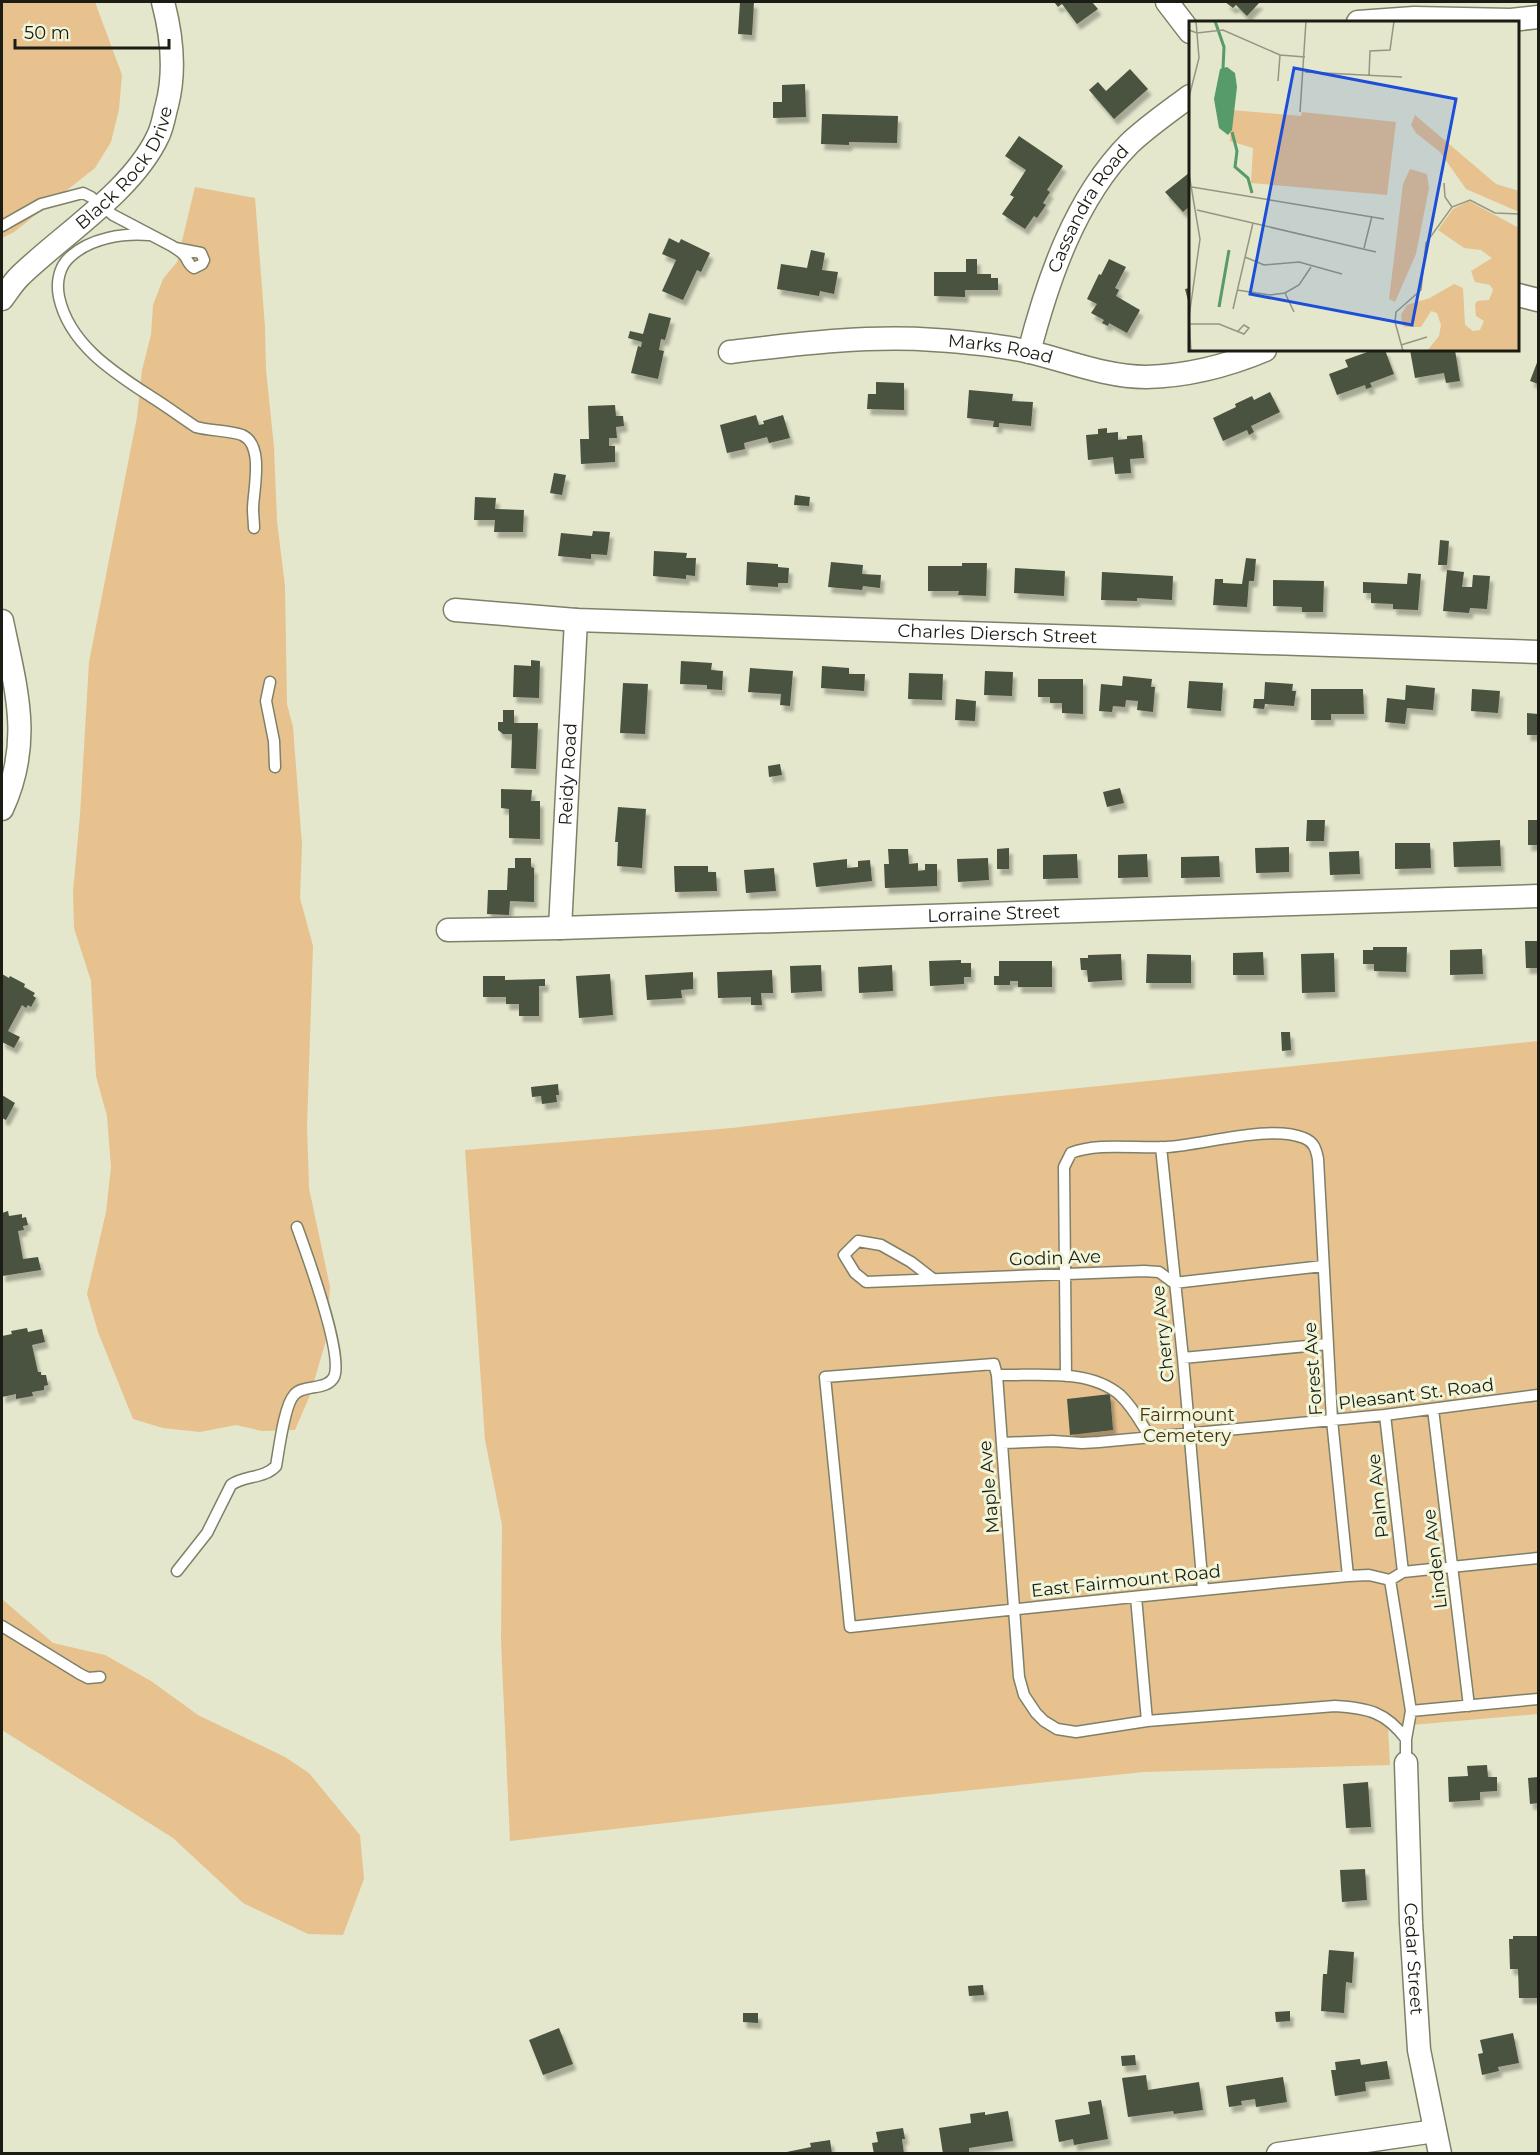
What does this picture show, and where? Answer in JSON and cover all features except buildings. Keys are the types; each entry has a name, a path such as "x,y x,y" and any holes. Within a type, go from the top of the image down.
{"street":[{"name":"Black Rock Drive","path":"2,299 20,276 135,172 159,135 169,97 172,67 171,32 164,2"},
{"path":"1167,2 1189,30"},
{"path":"1372,21 1414,18 1511,20 1539,17"},
{"name":"Cassandra Road","path":"1029,352 1051,279 1087,200 1108,168 1130,143 1189,97"},
{"path":"1519,295 1539,300"},
{"name":"Marks Road","path":"729,352 842,341 932,339 985,344 1029,352 1099,371 1144,377 1192,373 1234,363 1263,351"},
{"name":"Charles Diersch Street","path":"456,610 576,620 1539,652"},
{"name":"Reidy Road","path":"560,928 576,620"},
{"path":"2,621 20,715 20,740 8,775 2,809"},
{"name":"Lorraine Street","path":"448,930 1539,896"},
{"name":"Cedar Street","path":"1406,1762 1411,1923 1419,2050 1440,2154"},
{"path":"1278,2154 1436,2131"}],"lane":[{"path":"2,226 41,204 66,196 87,194 113,214 175,248"},
{"path":"149,235 132,234 111,237 74,253 67,259 61,270 58,281 60,302 75,332 96,357 110,369 196,427 241,435 248,439 257,471 253,510 254,528"},
{"path":"270,682 266,701 274,741 275,767"},
{"name":"Forest Ave","path":"1161,1147 1257,1135 1286,1135 1303,1138 1316,1147 1332,1420 1348,1576"},
{"path":"1066,1376 1064,1167 1071,1153 1079,1150 1161,1147"},
{"name":"Cherry Ave","path":"1161,1147 1183,1358 1203,1589"},
{"path":"177,1571 207,1533 231,1485 237,1480 271,1471 276,1466 286,1415 294,1394 300,1390 327,1384 335,1374 335,1359 325,1309 297,1227"},
{"name":"Godin Ave","path":"933,1279 911,1262 881,1245 858,1241 844,1255 855,1273 866,1282 1144,1271 1159,1272 1174,1283"},
{"path":"1174,1283 1323,1266"},
{"path":"1183,1358 1328,1344"},
{"name":"Maple Ave","path":"850,1627 825,1377 994,1364 998,1375 1019,1677 1028,1703 1044,1721 1057,1729 1076,1732 1147,1721 1335,1706 1361,1707 1381,1715 1395,1725 1406,1739"},
{"path":"998,1375 1066,1376 1097,1383 1120,1395 1132,1408 1150,1437"},
{"name":"Pleasant St. Road","path":"1002,1443 1065,1441 1082,1443 1189,1434 1385,1415 1539,1395"},
{"name":"Linden Ave","path":"1433,1409 1469,1706"},
{"name":"Palm Ave","path":"1385,1415 1403,1572"},
{"path":"1406,1762 1406,1739 1411,1711 1390,1580 1403,1572 1539,1558"},
{"name":"East Fairmount Road","path":"850,1627 1203,1589 1348,1576 1369,1575 1390,1580"},
{"path":"1136,1597 1147,1721"},
{"path":"2,1626 80,1674 88,1678 100,1677"},
{"path":"1411,1711 1539,1699"}],"green space":[{"path":"2,2 95,2 122,75 119,109 111,142 95,168 14,232 2,238"},
{"path":"195,187 255,198 266,370 274,447 277,521 285,586 287,704 293,727 302,845 300,898 313,946 307,1127 309,1188 330,1287 327,1337 310,1395 295,1430 262,1431 236,1425 200,1432 163,1428 133,1419 98,1332 87,1294 106,1212 111,1167 107,1116 96,1076 91,981 74,928 73,892 89,662 137,417 142,370 151,335 153,305 163,279 177,262"},
{"name":"Fairmount Cemetery","path":"1538,1041 1538,1714 1388,1727 1390,1765 1144,1772 510,1841 501,1641 502,1525 485,1440 465,1150 732,1128 991,1097"},
{"path":"2,1599 53,1643 105,1655 151,1681 198,1715 285,1757 309,1773 360,1835 364,1879 343,1935 308,1934 243,1903 173,1838 2,1730"}]}
